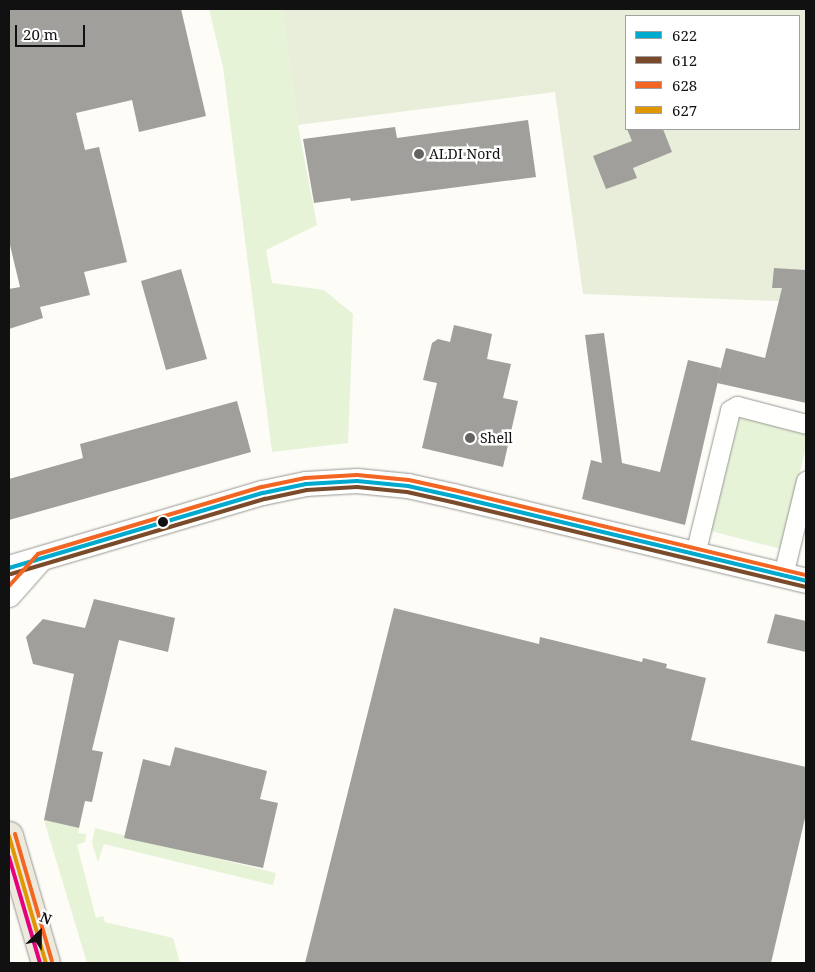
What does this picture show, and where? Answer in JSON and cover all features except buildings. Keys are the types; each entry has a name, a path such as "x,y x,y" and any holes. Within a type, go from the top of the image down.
{"main road":[{"path":"9,836 46,963"}],"street":[{"path":"694,554 730,410 737,406 806,424"},
{"path":"9,568 263,493 306,484 357,481 408,486 453,496 806,581"},
{"path":"783,575 806,481"},
{"path":"9,595 40,560"}],"green space":[{"path":"209,9 282,9 298,125 317,225 266,250 272,283 324,290 353,314 348,443 272,452 223,67"},
{"path":"282,9 806,9 806,302 583,294 555,92 298,125"},
{"path":"740,414 806,431 806,447 781,549 707,530"},
{"path":"44,820 79,828 78,833 86,834 85,842 77,845 96,918 103,916 105,922 173,938 180,963 87,963"},
{"path":"95,828 276,873 273,885 104,844 98,862 92,843"}],"transit line":[{"name":"628","path":"9,586 38,554 262,487 305,478 357,475 409,480 454,490 806,575"},
{"name":"622","path":"9,568 263,493 306,484 357,481 408,486 453,496 806,581"},
{"name":"612","path":"11,574 265,499 307,490 357,487 407,492 452,502 805,587"},
{"name":"628","path":"15,834 52,961"},
{"name":"627","path":"9,836 46,963"},
{"path":"9,857 40,963"}],"place":[{"name":"ALDI Nord","path":"419,154"},
{"name":"Shell","path":"470,438"}]}
